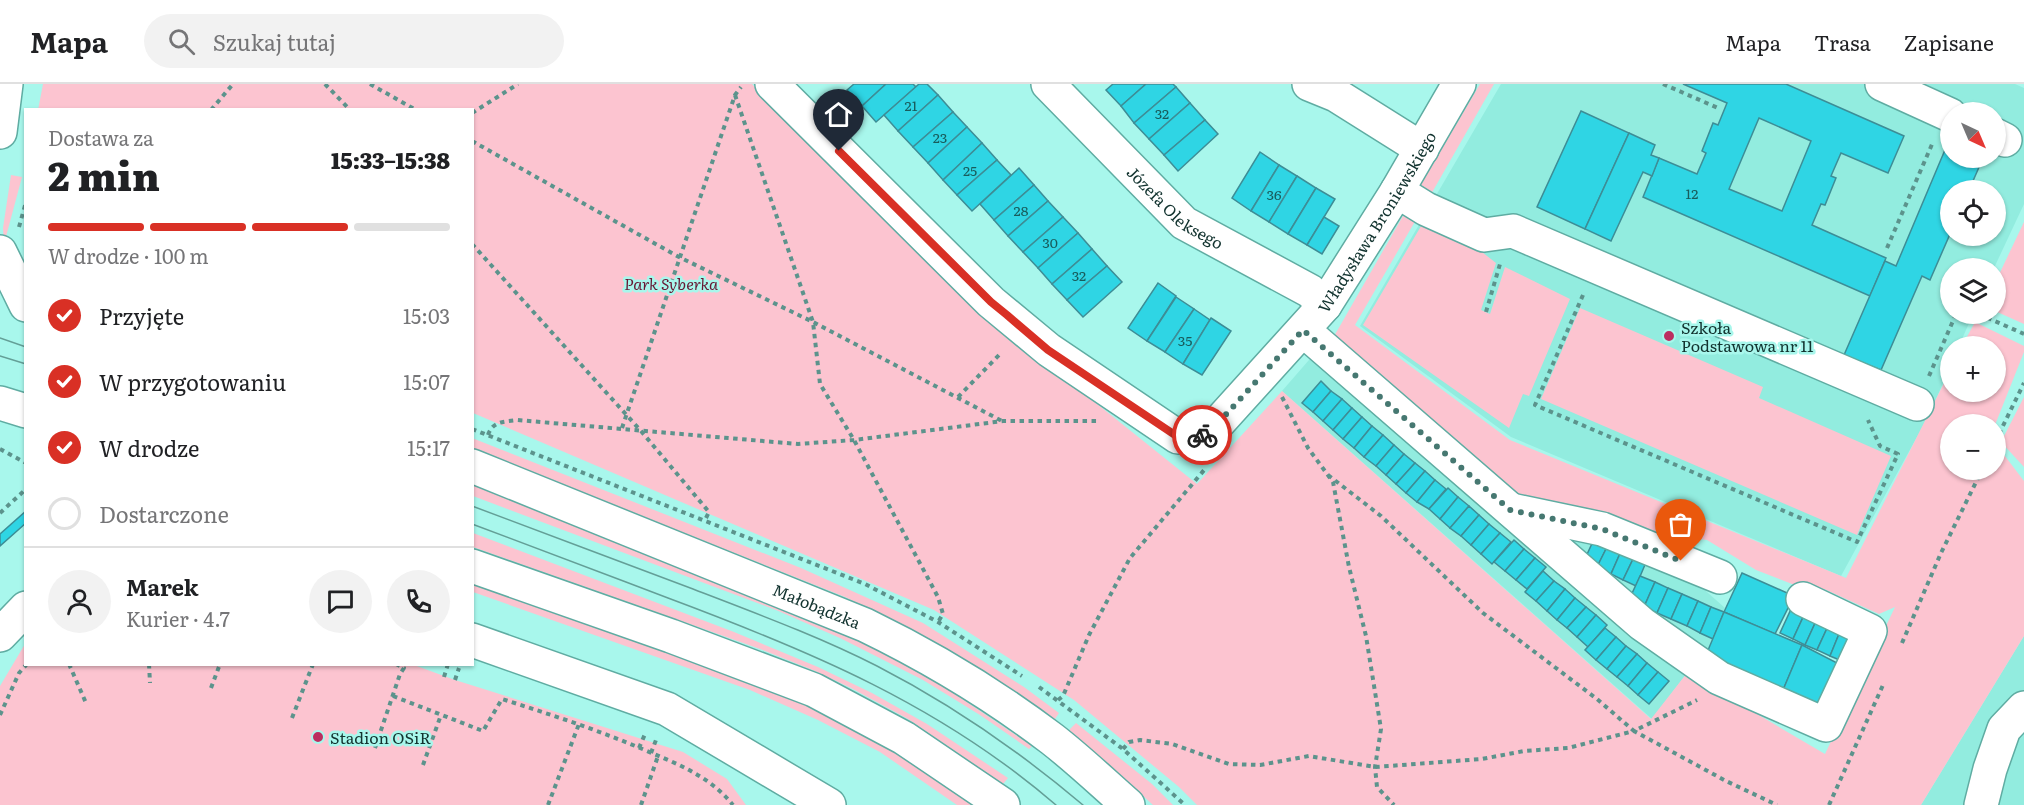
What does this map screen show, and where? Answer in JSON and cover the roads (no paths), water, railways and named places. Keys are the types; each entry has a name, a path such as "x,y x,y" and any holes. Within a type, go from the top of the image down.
{"street":[{"path":"0,132 6,84"},
{"name":"Władysława Broniewskiego","path":"772,84 991,302 1048,350 1178,437 1195,437 1210,432 1325,305 1397,191 1459,84"},
{"name":"Józefa Oleksego","path":"1048,84 1184,223 1310,291 1325,305"},
{"path":"1309,84 1336,95 1422,149"},
{"path":"1882,84 1940,127"},
{"path":"1397,191 1426,209 1484,235 1513,231 1917,404"},
{"path":"9,242 24,299"},
{"path":"0,299 24,306"},
{"path":"1303,330 1642,624 1719,678 1827,725 1870,631 1803,599"},
{"name":"Małobądzka","path":"474,467 865,625 918,650 968,681 1052,739 1128,805"},
{"path":"1510,510 1602,529 1720,577"},
{"path":"474,567 671,636 814,690 904,738 1003,805"},
{"path":"0,635 24,610"},
{"path":"474,641 667,709 829,805"},
{"path":"1980,805 2004,729 2024,708"}],"tram line":[{"path":"0,338 24,346"},
{"path":"0,356 24,363"},
{"path":"474,507 763,616 855,655 958,712 1009,747 1083,805"},
{"path":"474,525 721,618 823,660 920,710 966,738 1012,770 1056,805"}],"place":[{"name":"Szkoła Podstawowa nr 11","path":"1669,336"},
{"name":"Stadion OSiR","path":"318,737"}],"park label":[{"name":"Park Syberka","path":"671,283"}]}
